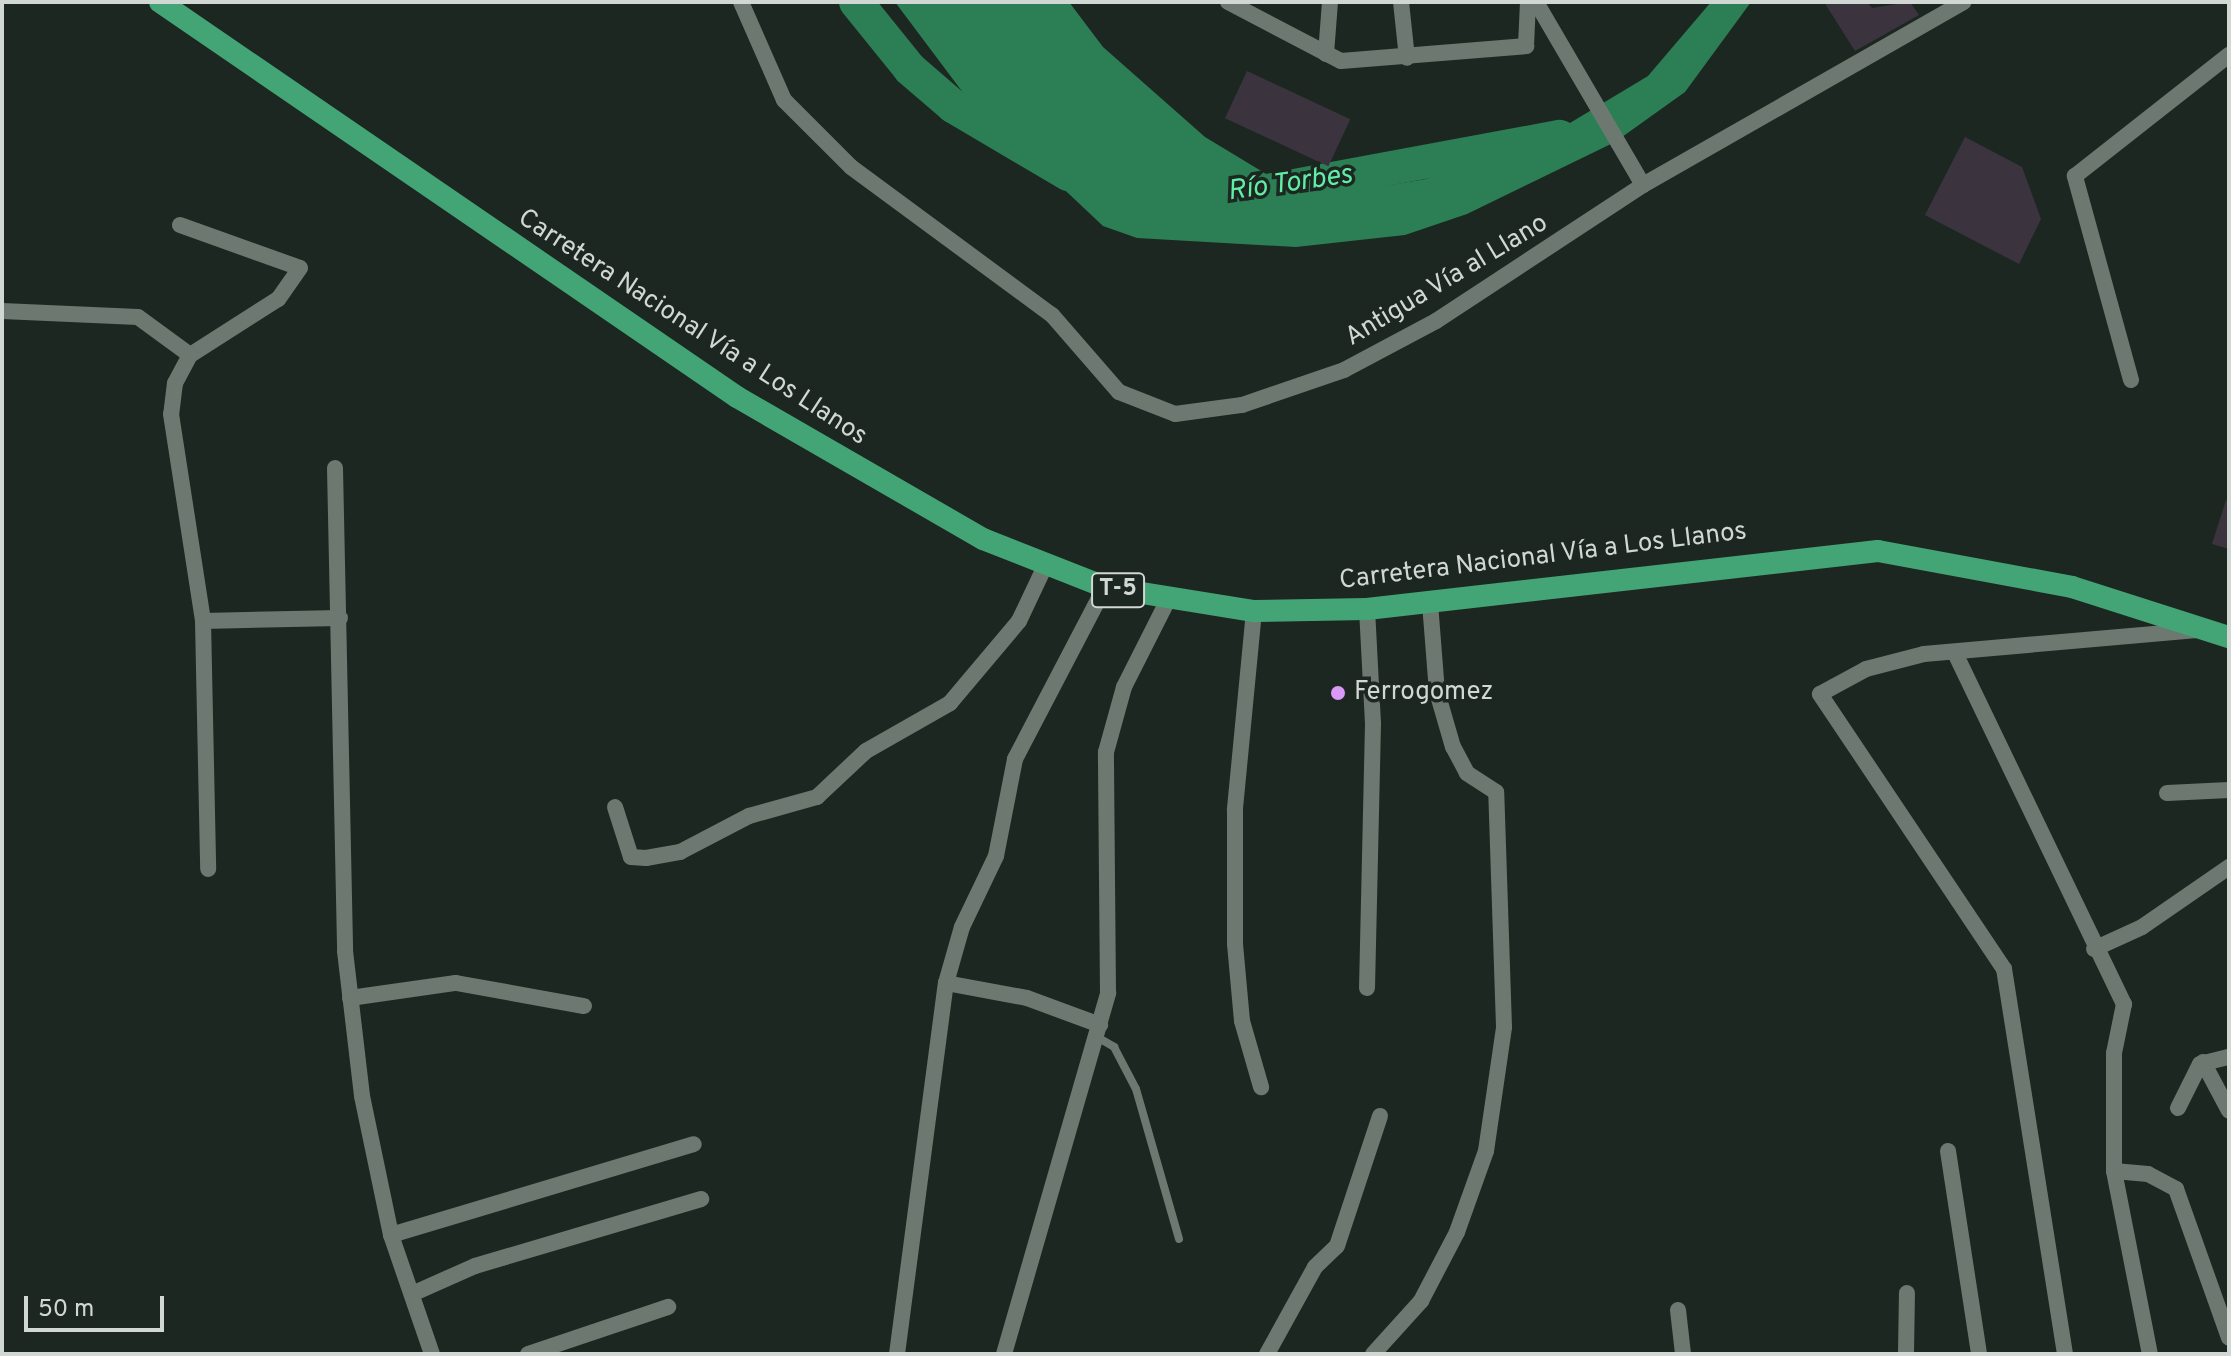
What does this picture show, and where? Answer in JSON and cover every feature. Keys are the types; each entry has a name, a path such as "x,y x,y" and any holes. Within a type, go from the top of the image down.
{"highway":[{"name":"Carretera Nacional Vía a Los Llanos","path":"160,2 737,397 901,496 1045,566 1105,587 1168,600 1254,611 1367,609 1878,551 2072,587 2229,637"}],"street":[{"name":"Antigua Vía al Llano","path":"741,2 784,100 851,167 1052,315 1119,392 1175,414 1242,405 1344,370 1461,306 1643,185 1964,2"},
{"path":"1228,2 1341,61 1526,46 1528,2"},
{"path":"1326,54 1330,2"},
{"path":"1401,2 1407,58"},
{"path":"1536,2 1643,185"},
{"path":"2131,380 2075,176 2229,55"},
{"path":"180,225 300,268 278,299 190,355 175,383 171,414 203,621 208,869"},
{"path":"2,311 138,317 190,355"},
{"path":"335,468 350,998 391,1235 432,1354"},
{"path":"615,807 631,857 646,858 680,852 749,816 817,797 866,751 950,703 1019,621 1045,566"},
{"path":"897,1354 946,983 996,856 1015,759 1105,587"},
{"path":"1004,1354 1026,1258 1098,1031 1110,963 1106,752 1124,687 1168,600"},
{"path":"1373,1354 1421,1301 1457,1232 1486,1151 1504,1027 1496,792 1467,773 1453,747 1437,692 1430,603"},
{"path":"1367,609 1373,724 1367,988"},
{"path":"1254,611 1235,810 1235,944 1242,1021 1261,1087"},
{"path":"203,621 340,618"},
{"path":"2065,1354 2004,969 1820,694 1866,669 1955,653 2206,630"},
{"path":"1955,653 2060,859 2094,949 2124,1004 2114,1053 2114,1171 2150,1354"},
{"path":"2167,793 2229,790"},
{"path":"2094,949 2142,927 2229,867"},
{"path":"350,998 456,983 584,1006"},
{"path":"946,983 1027,998 1098,1031"},
{"path":"2203,1062 2229,1057"},
{"path":"2178,1108 2203,1062"},
{"path":"2203,1062 2229,1111"},
{"path":"1267,1354 1315,1267 1337,1246 1380,1116"},
{"path":"391,1235 694,1144"},
{"path":"1948,1151 1979,1354"},
{"path":"2114,1171 2148,1174 2176,1189 2229,1338"},
{"path":"412,1294 489,1261 701,1199"},
{"path":"1906,1354 1907,1293"},
{"path":"528,1354 668,1307"},
{"path":"1678,1310 1683,1354"}],"lane":[{"path":"1098,1031 1114,1047 1136,1089 1179,1239"}],"water":[{"path":"895,2 1069,2 1103,47 1205,137 1276,180 1349,192 1426,179 1550,135 1648,76 1711,2 1751,2 1685,92 1615,142 1467,214 1405,235 1296,247 1137,238 1103,226 967,98"}],"building":[{"path":"1824,2 1867,2 1872,8 1910,2 1919,15 1855,51"},
{"path":"1247,71 1350,119 1328,166 1225,118"},
{"path":"1965,137 2022,167 2041,219 2019,264 1925,215"},
{"path":"2226,500 2229,501 2229,549 2212,544"}],"waterway":[{"path":"856,2 910,69 953,106 1068,174"},
{"name":"Río Torbes","path":"1262,192 1560,137"}],"place":[{"name":"Ferrogomez","path":"1338,693"}]}
